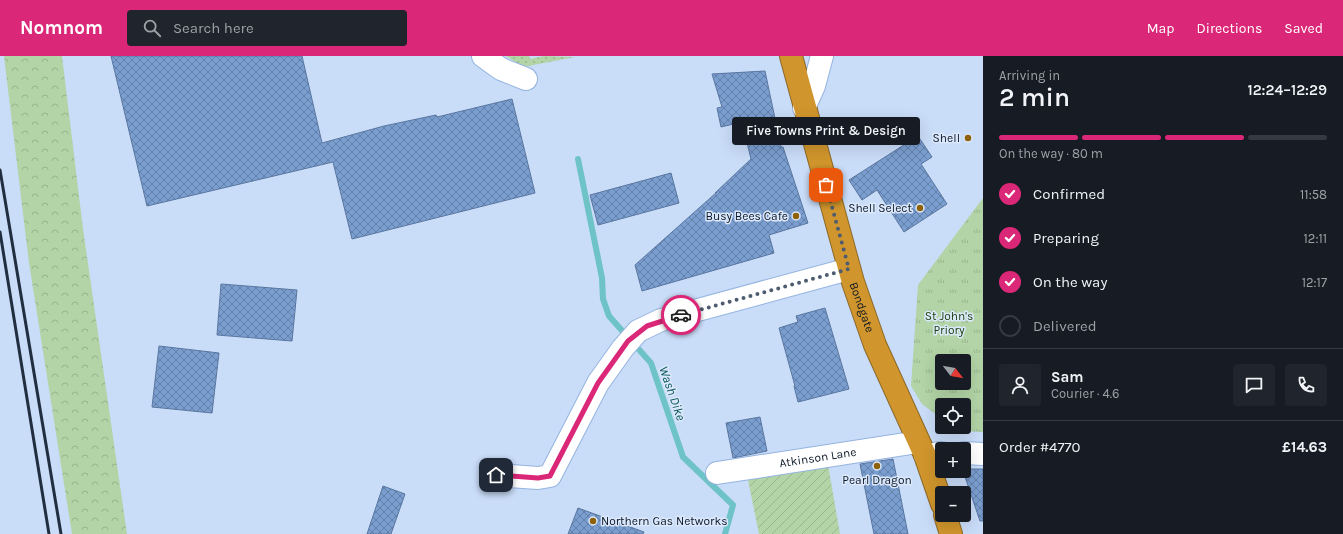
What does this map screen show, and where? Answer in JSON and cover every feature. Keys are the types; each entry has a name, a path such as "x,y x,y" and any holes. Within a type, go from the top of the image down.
{"highway":[{"name":"Bondgate","path":"791,56 849,269 875,345 928,450 937,486"},
{"path":"947,522 951,534"}],"street":[{"path":"484,56 501,69 526,79"},
{"path":"804,108 814,86 822,56"},
{"path":"496,475 538,478 550,476 598,383 628,341 647,326 661,320 849,269"},
{"name":"Atkinson Lane","path":"717,472 928,450"},
{"path":"971,453 983,454"}],"green space":[{"path":"4,56 62,56 83,229 127,534 72,534 29,263"},
{"path":"506,56 529,56 530,59 544,56 575,57 523,67"},
{"name":"St John's Priory","path":"983,198 983,432 971,431 971,398 935,398 935,414 922,404 911,386 918,285"},
{"path":"828,465 840,534 759,534 747,475"}],"building":[{"path":"111,56 302,56 322,143 384,126 436,115 437,117 512,99 535,193 352,239 333,162 147,206"},
{"path":"765,71 781,147 783,147 808,223 769,235 774,253 642,291 635,265 717,192 715,193 751,159 742,122 721,127 717,108 722,107 712,74"},
{"path":"918,136 932,157 921,164 947,204 904,232 877,190 862,200 849,180"},
{"path":"671,173 679,203 598,225 590,195"},
{"path":"221,284 297,290 292,341 217,335"},
{"path":"825,308 849,389 798,402 779,328 798,322 796,316"},
{"path":"159,346 219,353 212,413 152,407"},
{"path":"760,417 767,451 733,458 726,423"},
{"path":"893,459 908,534 874,534 860,464"},
{"path":"971,469 983,469 983,521 980,521 971,495 971,486 968,486 965,478 971,478"},
{"path":"383,486 405,494 391,534 367,534"},
{"name":"Northern Gas Networks","path":"578,508 644,532 643,534 568,534"}],"waterway":[{"name":"Wash Dike","path":"578,159 602,278 603,299 609,316 651,363 683,457 733,505 725,534"}],"railway":[{"path":"0,170 61,534"},
{"path":"0,232 49,534"}],"way so far":[{"path":"681,315 849,269 826,185"}],"place":[{"name":"Shell","path":"968,138"},
{"name":"Five Towns Print & Design","path":"826,185"},
{"name":"Shell Select","path":"920,208"},
{"name":"Busy Bees Cafe","path":"796,216"},
{"name":"Pearl Dragon","path":"877,466"},
{"name":"Northern Gas Networks","path":"593,521"}],"route":[{"path":"496,475 528,478 550,476 598,383 628,341 638,331 647,326 661,320 681,315"}]}
